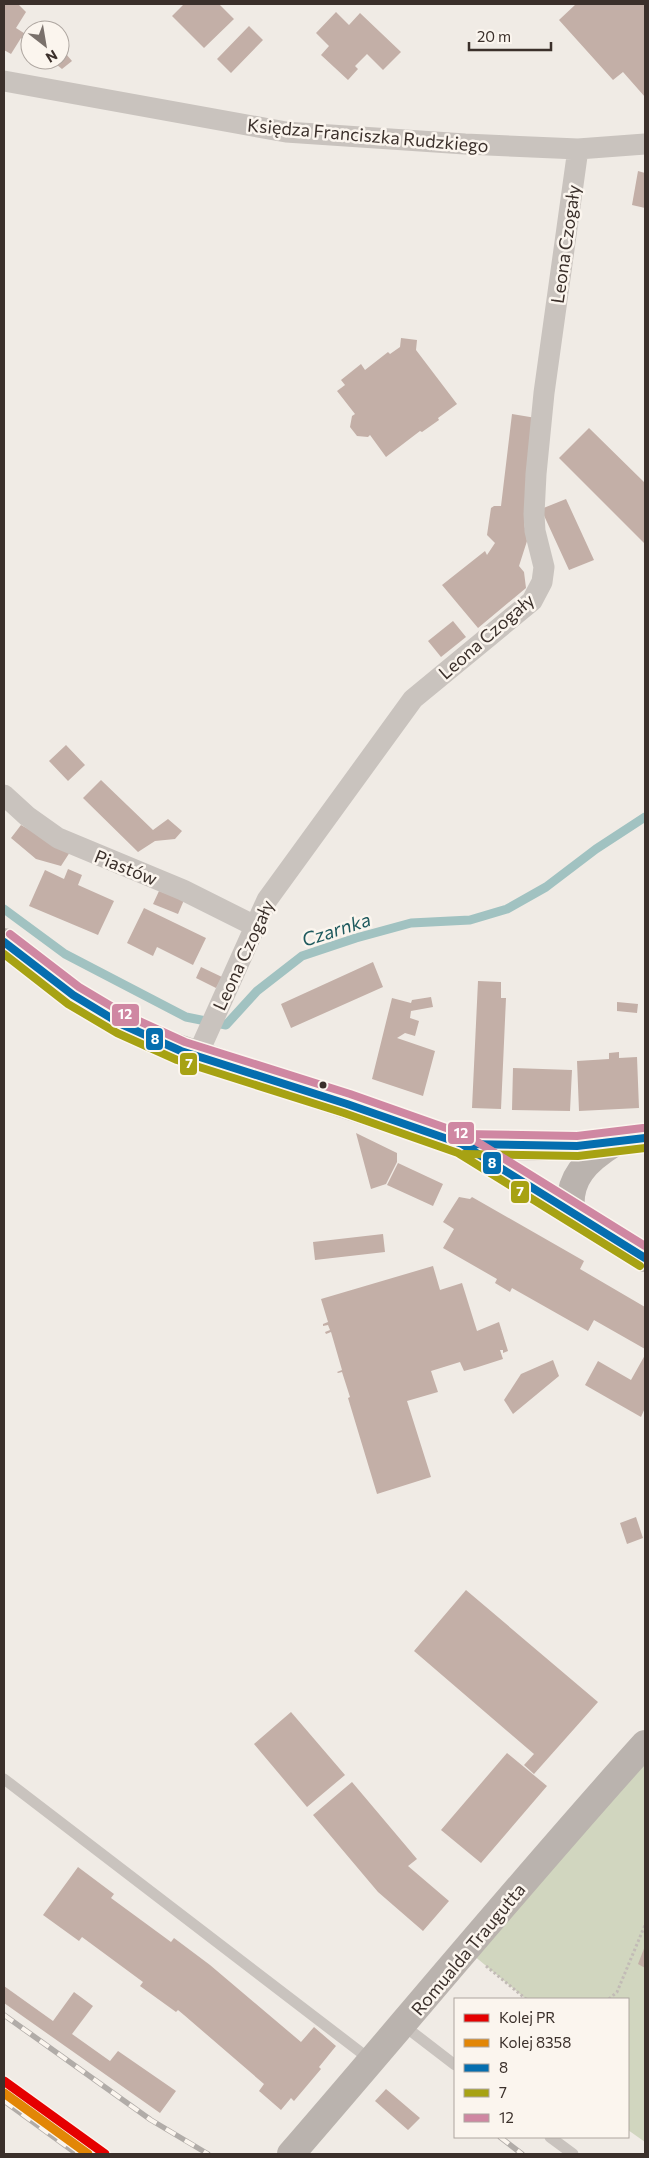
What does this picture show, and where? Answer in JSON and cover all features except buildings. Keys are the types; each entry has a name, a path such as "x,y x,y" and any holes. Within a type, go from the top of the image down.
{"main road":[{"path":"4,942 52,980 96,1010 157,1042 462,1144 645,1258"},
{"path":"462,1144 535,1147 587,1146 645,1138"},
{"path":"571,1212 570,1190 574,1182 584,1166 599,1152 614,1143"},
{"name":"Romualda Traugutta","path":"291,2154 645,1744"}],"street":[{"name":"Księdza Franciszka Rudzkiego","path":"4,81 286,132 465,144 578,149 645,144"},
{"name":"Leona Czogały","path":"197,1056 267,900 413,699 532,601 542,582 544,567 535,531 534,514 536,474 544,392 578,149"},
{"name":"Piastów","path":"4,795 27,816 58,838 183,890 255,926"}],"lane":[{"path":"4,1778 372,2061"},
{"path":"404,2025 454,2064"},
{"path":"551,2138 573,2154"}],"path":[{"path":"610,1998 617,1992 645,1924"},
{"path":"467,1950 525,1998"}],"green space":[{"path":"645,1744 645,2142 629,2131 629,1998 525,1998 467,1950"}],"waterway":[{"name":"Czarnka","path":"4,909 65,954 186,1017 226,1025 257,991 302,956 356,938 411,923 470,920 507,909 546,887 596,849 645,817"}],"railway":[{"path":"4,2015 151,2120 208,2154"},
{"path":"4,2101 77,2154"},
{"path":"501,2138 522,2154"}],"rail line":[{"name":"PR","path":"4,2081 105,2154"},
{"name":"8358","path":"4,2093 88,2154"}],"transit line":[{"name":"12","path":"10,934 79,987 126,1015 185,1042 350,1094 466,1135 645,1246"},
{"name":"8","path":"4,942 73,995 121,1024 181,1051 347,1104 462,1144 645,1258"},
{"name":"7","path":"4,954 68,1004 117,1033 177,1060 344,1113 458,1153 640,1266"},
{"name":"12","path":"464,1134 577,1136 643,1128"},
{"name":"8","path":"464,1144 577,1146 645,1138"},
{"name":"7","path":"464,1154 578,1156 645,1148"}]}
